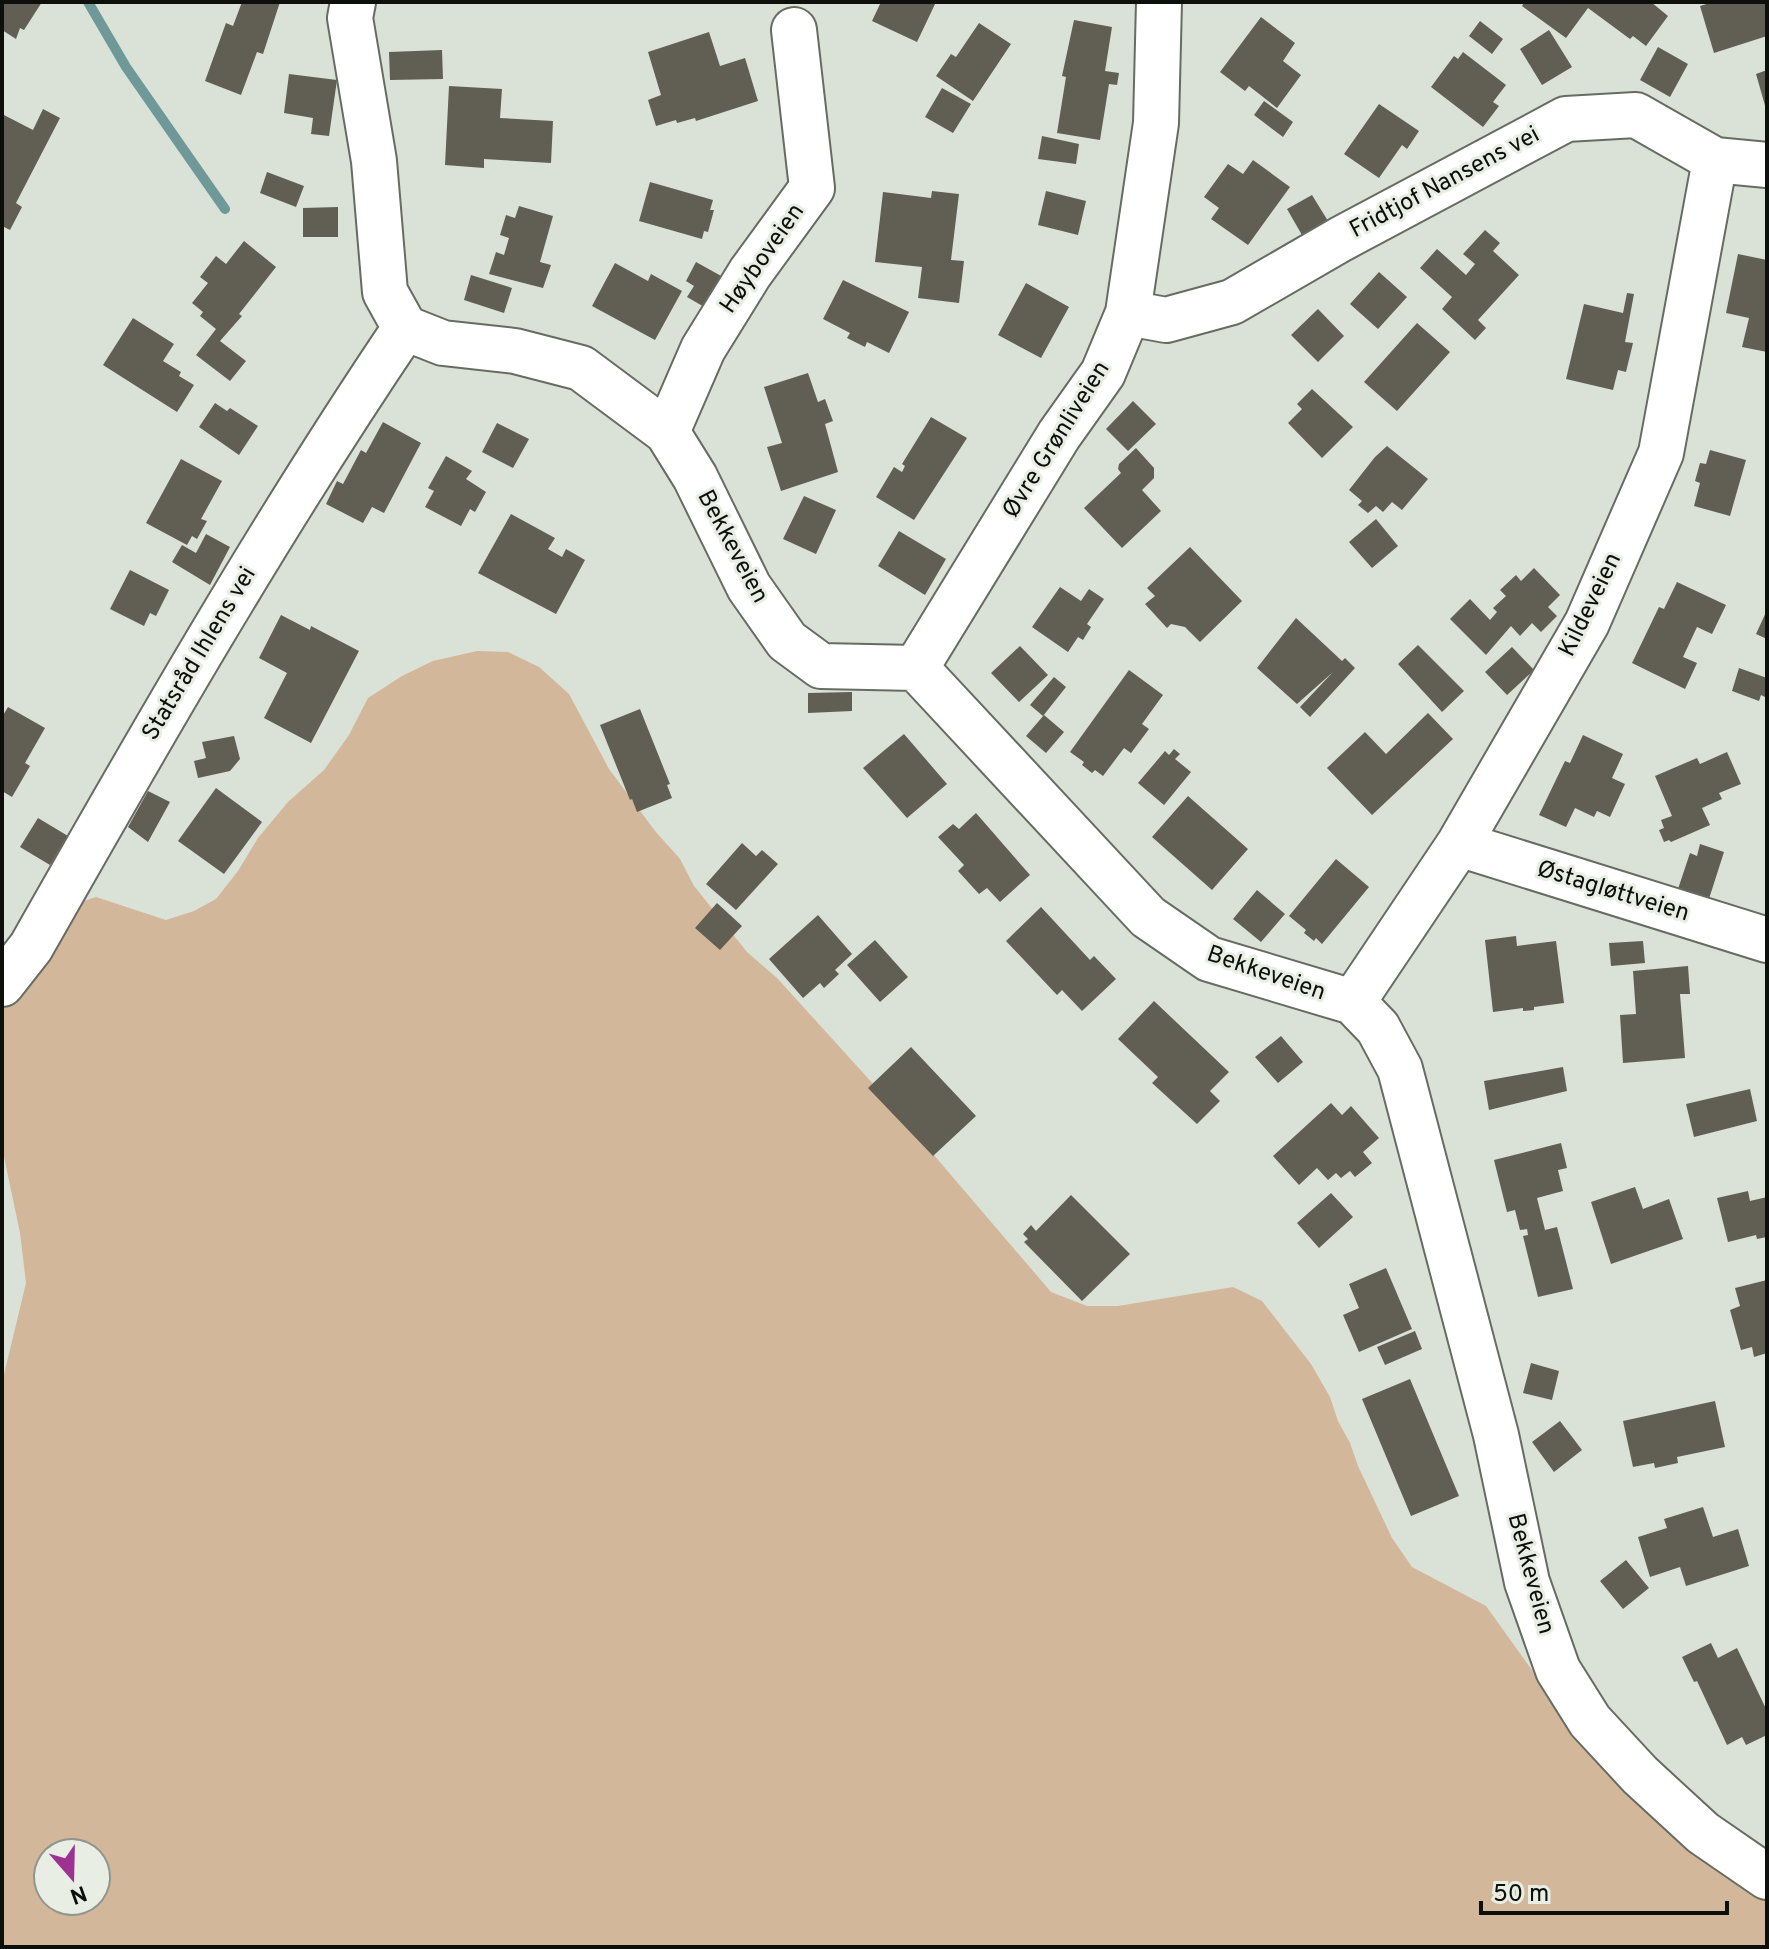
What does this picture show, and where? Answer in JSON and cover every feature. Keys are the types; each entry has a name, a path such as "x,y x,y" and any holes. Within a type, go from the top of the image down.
{"street":[{"path":"353,2 350,18 374,161 385,292 405,328"},
{"name":"Øvre Grønliveien","path":"916,668 1059,435 1103,373 1128,313 1156,123 1159,2"},
{"name":"Høyboveien","path":"667,432 703,349 750,273 812,188 794,30"},
{"name":"Fridtjof Nansens vei","path":"1128,313 1166,320 1232,302 1341,239 1566,119 1636,115 1715,160 1767,165"},
{"name":"Kildeveien","path":"1353,1002 1459,844 1587,623 1661,453 1715,160"},
{"name":"Bekkeveien","path":"405,328 443,343 515,351 581,368 667,432 695,477 749,587 787,641 821,666 916,668 1148,917 1209,959 1353,1002 1378,1028 1400,1069 1496,1435 1527,1582 1558,1670 1590,1721 1640,1775 1703,1833 1767,1877"},
{"name":"Statsråd Ihlens vei","path":"2,984 31,947 191,667 319,457 405,328"},
{"name":"Østagløttveien","path":"1459,844 1767,940"}],"shaded area":[{"path":"477,651 508,652 539,667 569,694 609,769 680,859 694,886 747,952 777,978 875,1086 1051,1292 1087,1306 1118,1306 1233,1287 1262,1301 1311,1364 1330,1397 1392,1538 1412,1567 1486,1606 1605,1772 1671,1822 1767,1879 1767,1947 2,1947 2,1383 26,1283 20,1233 2,1147 2,988 68,906 96,897 166,920 194,911 216,899 258,838 288,802 324,770 349,735 368,698 433,661"}],"building":[{"path":"2,2 42,2 24,30 20,28 16,39 2,30"},
{"path":"242,2 280,2 263,54 257,52 241,95 205,81 226,23 233,26"},
{"path":"881,2 936,2 917,42 872,21"},
{"path":"1524,2 1651,2 1668,16 1646,46 1633,36 1630,39 1588,8 1566,38 1522,6"},
{"path":"1713,2 1767,2 1767,36 1714,53 1700,6"},
{"path":"1261,17 1295,43 1283,61 1301,75 1277,108 1249,86 1245,91 1220,72"},
{"path":"1074,20 1112,27 1105,71 1119,73 1117,85 1109,84 1100,140 1057,133 1066,77 1062,76"},
{"path":"1480,21 1503,39 1492,54 1469,36"},
{"path":"979,23 1011,44 973,101 936,76 951,54 956,57"},
{"path":"1549,30 1572,67 1542,85 1520,49"},
{"path":"709,32 720,66 745,58 758,101 696,121 695,118 677,123 676,120 656,126 648,100 661,95 648,52"},
{"path":"1658,47 1688,64 1670,97 1640,80"},
{"path":"442,50 443,79 390,80 389,52"},
{"path":"1463,52 1506,85 1493,102 1499,106 1483,127 1431,87 1454,56 1458,59"},
{"path":"1767,70 1767,109 1766,109 1756,74"},
{"path":"289,74 337,80 329,136 311,134 313,118 284,113"},
{"path":"449,86 502,89 500,118 553,121 551,163 484,159 484,168 445,165"},
{"path":"942,88 971,104 953,133 925,117"},
{"path":"1264,101 1293,122 1283,137 1254,115"},
{"path":"1379,104 1419,131 1407,149 1402,145 1379,178 1344,154"},
{"path":"43,109 60,118 16,203 22,207 10,230 2,226 2,114 33,130"},
{"path":"1042,136 1079,144 1076,164 1038,159"},
{"path":"1253,160 1290,187 1248,245 1211,219 1219,208 1204,197 1228,164 1243,174"},
{"path":"267,172 304,186 296,207 260,193"},
{"path":"650,182 713,200 710,210 714,210 708,232 704,231 702,239 639,221"},
{"path":"932,191 959,194 951,260 964,261 959,303 918,298 922,267 875,262 883,192 931,198"},
{"path":"1046,191 1086,201 1078,235 1038,225"},
{"path":"1312,195 1328,221 1302,235 1287,209"},
{"path":"519,206 553,216 540,262 551,265 543,288 489,274 496,252 504,255 509,238 500,235 506,215 515,218"},
{"path":"338,207 338,237 303,237 303,208"},
{"path":"1485,230 1500,243 1493,251 1519,275 1478,320 1486,328 1475,340 1442,309 1452,297 1420,268 1437,249 1466,275 1475,264 1463,254"},
{"path":"244,241 276,267 239,314 242,316 220,341 246,361 230,381 196,355 216,329 200,316 203,312 192,303 208,283 200,277 216,256 226,264"},
{"path":"1738,254 1767,260 1767,352 1742,347 1749,318 1726,313"},
{"path":"696,262 723,277 706,308 687,297 694,286 686,281"},
{"path":"615,263 648,281 651,274 682,291 655,340 592,306"},
{"path":"1379,272 1407,297 1378,329 1350,304"},
{"path":"471,275 512,288 504,313 464,300"},
{"path":"843,280 909,312 889,353 867,342 865,347 847,338 850,333 823,319"},
{"path":"1026,283 1069,307 1041,358 998,335"},
{"path":"1627,293 1634,294 1625,342 1633,343 1626,372 1618,370 1613,390 1566,379 1584,304 1623,313"},
{"path":"1318,309 1344,336 1318,362 1291,335"},
{"path":"133,318 174,344 163,361 194,385 177,412 103,365"},
{"path":"1417,323 1450,352 1397,411 1364,382"},
{"path":"808,373 818,402 825,399 833,421 825,424 838,472 781,491 767,447 782,443 764,387"},
{"path":"1312,389 1353,427 1322,458 1288,423 1302,409 1297,404"},
{"path":"1133,401 1156,424 1128,451 1106,429"},
{"path":"215,403 227,411 230,408 258,426 239,455 199,427"},
{"path":"931,417 967,438 914,520 876,497 894,467 902,472 905,466 902,464"},
{"path":"383,422 421,443 384,513 372,507 363,523 326,504 337,481 343,484 361,450 366,453"},
{"path":"497,423 529,439 513,468 482,452"},
{"path":"1387,446 1428,479 1402,510 1392,502 1383,512 1376,506 1368,513 1358,505 1362,501 1349,490"},
{"path":"1136,448 1154,468 1154,478 1142,490 1161,511 1122,548 1084,508 1121,473 1119,464"},
{"path":"1710,450 1746,460 1730,516 1694,506 1700,483 1695,481 1700,463 1706,464"},
{"path":"446,456 472,471 466,479 486,492 475,512 470,509 461,526 425,507 434,491 428,488"},
{"path":"181,459 222,481 201,519 207,521 197,539 192,536 187,545 146,523"},
{"path":"804,496 836,510 816,554 783,539"},
{"path":"511,514 555,538 548,549 562,557 566,549 585,560 556,614 478,573"},
{"path":"1376,519 1398,546 1372,568 1349,542"},
{"path":"899,531 946,559 925,595 878,566"},
{"path":"206,534 230,547 210,585 172,562 182,545 196,553"},
{"path":"1190,547 1242,601 1200,642 1185,627 1171,624 1167,628 1145,604 1155,596 1147,588"},
{"path":"1534,568 1560,595 1548,607 1557,616 1541,632 1532,623 1520,636 1511,626 1486,655 1450,619 1470,599 1490,620 1497,612 1493,608 1506,596 1500,590 1516,575 1521,581"},
{"path":"130,570 169,590 156,616 150,613 144,626 110,609"},
{"path":"1677,582 1726,605 1712,634 1697,627 1683,657 1697,663 1685,689 1632,663 1659,607 1664,609"},
{"path":"1060,587 1081,601 1089,589 1104,599 1087,624 1091,627 1083,640 1078,637 1068,652 1032,627"},
{"path":"1767,610 1767,639 1756,634"},
{"path":"281,615 310,630 311,626 359,651 311,743 264,718 287,673 259,658"},
{"path":"1296,618 1342,661 1345,658 1355,668 1310,717 1300,707 1333,672 1297,704 1257,668"},
{"path":"1418,645 1464,691 1442,712 1398,664"},
{"path":"1020,646 1048,675 1019,702 991,673"},
{"path":"1512,647 1534,670 1507,695 1485,672"},
{"path":"1739,668 1767,678 1765,697 1761,695 1759,701 1732,691"},
{"path":"1129,670 1163,695 1142,724 1149,729 1131,753 1124,748 1103,776 1095,770 1092,773 1082,765 1084,762 1070,752"},
{"path":"1054,677 1066,687 1043,716 1030,705"},
{"path":"852,692 852,711 808,713 808,693"},
{"path":"8,707 45,728 25,763 30,766 12,797 2,791 2,717"},
{"path":"640,709 670,784 667,785 672,798 637,812 600,725"},
{"path":"1428,713 1453,739 1372,815 1327,768 1365,732 1386,754"},
{"path":"1044,715 1064,732 1046,753 1026,736"},
{"path":"904,734 947,784 907,818 863,768"},
{"path":"1583,735 1623,754 1612,778 1625,784 1610,817 1597,811 1594,817 1575,808 1566,827 1539,815 1565,761 1570,763"},
{"path":"234,736 240,759 230,771 198,778 194,761 206,758 202,742"},
{"path":"1174,749 1180,754 1175,759 1191,772 1164,805 1138,783 1165,751 1169,755"},
{"path":"1727,752 1741,784 1719,793 1722,799 1702,808 1710,825 1671,842 1664,842 1659,830 1664,828 1661,820 1672,816 1655,776 1697,758 1700,764"},
{"path":"216,788 262,822 224,874 178,841"},
{"path":"148,791 170,802 148,842 128,827"},
{"path":"1188,796 1248,849 1212,890 1152,837"},
{"path":"976,813 1030,875 1000,902 987,888 979,894 958,871 964,865 938,837 953,824 959,829"},
{"path":"38,818 68,836 50,865 20,847"},
{"path":"742,843 756,856 762,850 778,864 736,910 706,884"},
{"path":"1700,844 1724,852 1707,905 1676,895 1690,853 1697,856"},
{"path":"1336,859 1369,887 1322,944 1304,933 1306,930 1289,916"},
{"path":"1257,890 1285,914 1261,942 1233,919"},
{"path":"717,903 742,926 720,950 695,928"},
{"path":"1041,907 1090,960 1094,956 1116,979 1082,1011 1062,990 1057,995 1006,941"},
{"path":"818,915 852,954 835,970 839,974 824,988 820,983 803,998 769,959"},
{"path":"1516,936 1517,946 1556,941 1564,1003 1534,1007 1534,1010 1523,1011 1523,1008 1493,1012 1485,940"},
{"path":"875,940 908,977 880,1002 847,965"},
{"path":"1643,941 1645,963 1611,966 1609,943"},
{"path":"1688,966 1690,994 1680,994 1685,1058 1623,1063 1620,1015 1636,1014 1633,971"},
{"path":"1154,1001 1229,1072 1210,1091 1220,1101 1197,1124 1152,1083 1158,1077 1118,1039"},
{"path":"1281,1036 1303,1062 1278,1083 1255,1057"},
{"path":"911,1047 976,1116 933,1156 868,1088"},
{"path":"1563,1067 1567,1091 1489,1110 1484,1081"},
{"path":"1750,1089 1757,1121 1694,1137 1686,1104"},
{"path":"1331,1103 1342,1115 1351,1106 1379,1138 1363,1152 1372,1163 1355,1177 1350,1171 1341,1178 1336,1173 1328,1180 1317,1168 1299,1185 1273,1156"},
{"path":"1561,1143 1567,1168 1558,1170 1563,1191 1537,1198 1545,1230 1557,1227 1573,1289 1538,1297 1523,1236 1528,1235 1527,1229 1520,1230 1515,1210 1507,1212 1494,1160"},
{"path":"1635,1187 1643,1209 1669,1199 1683,1239 1611,1264 1591,1202"},
{"path":"1748,1191 1750,1201 1767,1197 1767,1237 1757,1239 1756,1235 1728,1242 1717,1198"},
{"path":"1331,1193 1353,1217 1319,1248 1297,1223"},
{"path":"1071,1195 1130,1254 1082,1301 1024,1242 1028,1239 1023,1234 1031,1225 1036,1231"},
{"path":"1386,1268 1412,1329 1359,1352 1343,1315 1359,1308 1349,1284"},
{"path":"1767,1280 1767,1353 1754,1357 1752,1347 1741,1350 1730,1310 1740,1306 1735,1288"},
{"path":"1415,1331 1422,1349 1385,1365 1377,1347"},
{"path":"1531,1363 1559,1371 1552,1400 1523,1393"},
{"path":"1410,1379 1459,1496 1411,1516 1362,1399"},
{"path":"1715,1401 1725,1447 1677,1457 1678,1463 1655,1468 1654,1463 1633,1467 1623,1421"},
{"path":"1560,1421 1582,1450 1554,1472 1532,1442"},
{"path":"1703,1507 1713,1537 1738,1529 1749,1566 1686,1586 1680,1567 1650,1577 1638,1537 1667,1528 1664,1519"},
{"path":"1626,1560 1649,1588 1623,1609 1600,1581"},
{"path":"1711,1643 1718,1658 1737,1648 1767,1711 1767,1735 1746,1745 1742,1737 1727,1745 1697,1681 1694,1682 1682,1657"}],"waterway":[{"path":"88,2 126,67 225,209"}]}
